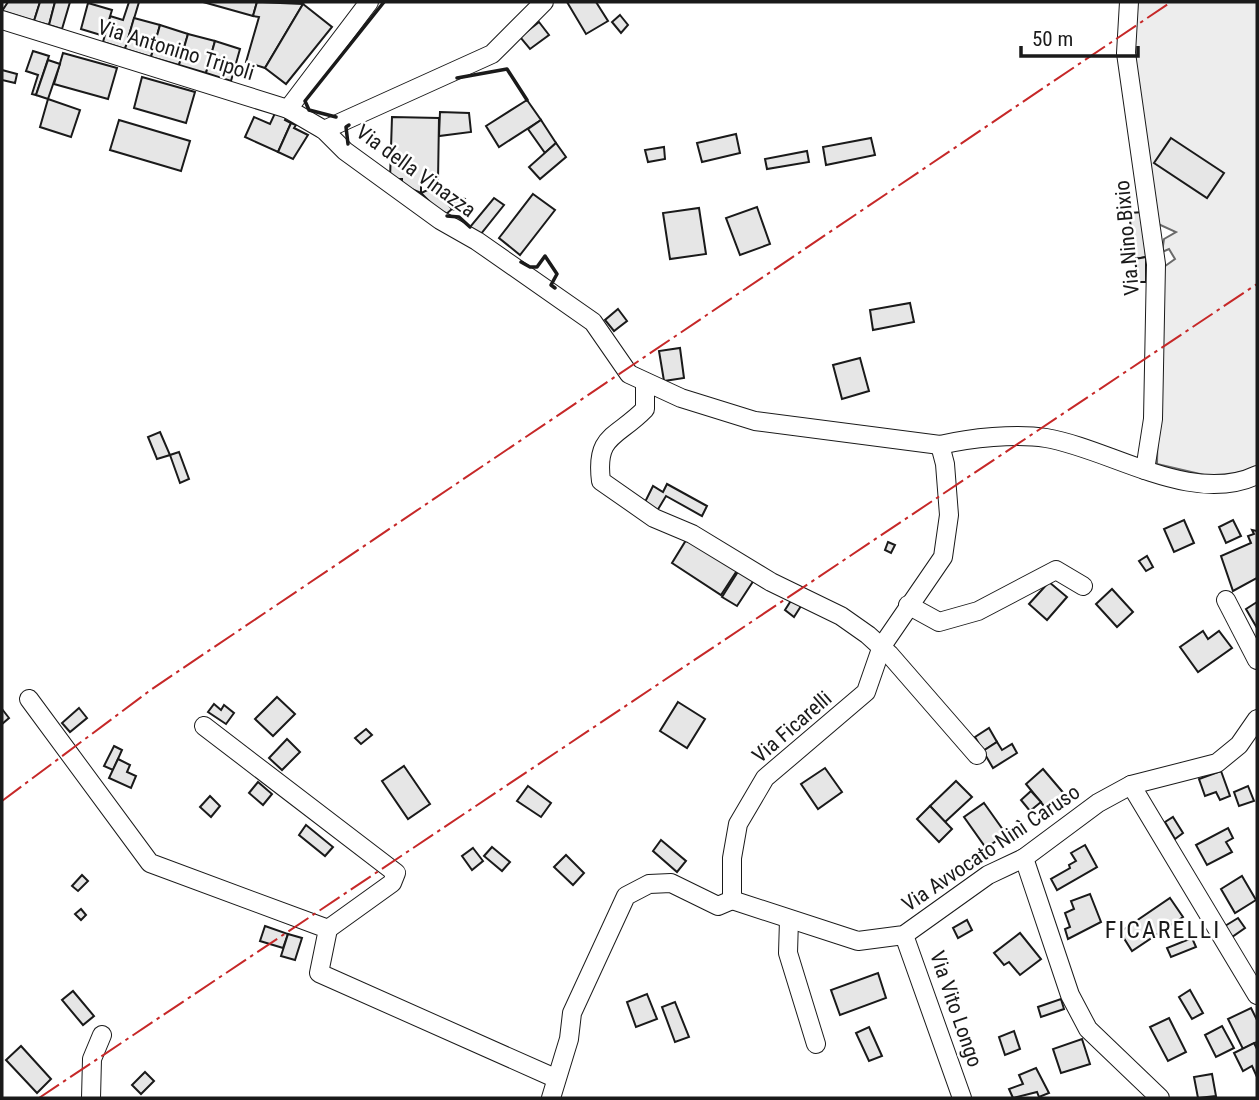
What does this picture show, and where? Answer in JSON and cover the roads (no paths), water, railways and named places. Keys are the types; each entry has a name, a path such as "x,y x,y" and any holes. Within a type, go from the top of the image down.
{"street":[{"path":"327,133 492,54 544,2"},
{"name":"Via Nino Bixio","path":"1129,2 1126,53 1156,264 1153,419 1145,470"},
{"path":"288,108 365,3"},
{"name":"Via Antonino Tripoli","path":"2,20 288,108 327,133"},
{"name":"Via della Vinazza","path":"327,133 345,151 430,213 477,241 593,322 629,374 681,398 755,421 940,445 965,439 1046,438 1145,470 1214,485 1243,482 1257,475"},
{"path":"645,382 645,410 605,441 599,463 601,481 654,518 692,534 771,582 841,616 882,646 977,755"},
{"name":"Via Ficarelli","path":"732,900 732,858 737,824 765,778 866,692 882,646 943,557 947,541 945,464 940,445"},
{"path":"908,605 939,622 978,611 1056,570 1083,586"},
{"path":"1226,600 1257,660"},
{"path":"29,699 150,863 328,929"},
{"name":"Via Avvocato Ninì Caruso","path":"732,900 858,941 904,935 988,875 1024,858 1098,803 1131,785 1217,763 1239,745 1257,719"},
{"path":"204,726 396,873 392,883 328,929 319,973 555,1078"},
{"path":"1131,785 1257,995"},
{"path":"1024,858 1070,995 1088,1029 1160,1098"},
{"path":"551,1098 569,1039 572,1013 626,896 649,884 671,883 718,906 732,900"},
{"path":"789,920 788,953 816,1044"},
{"name":"Via Vito Longo","path":"904,935 962,1098"},
{"path":"93,1098 92,1059 102,1035"}],"district":[{"name":"FICARELLI","path":"1163,930"}]}
